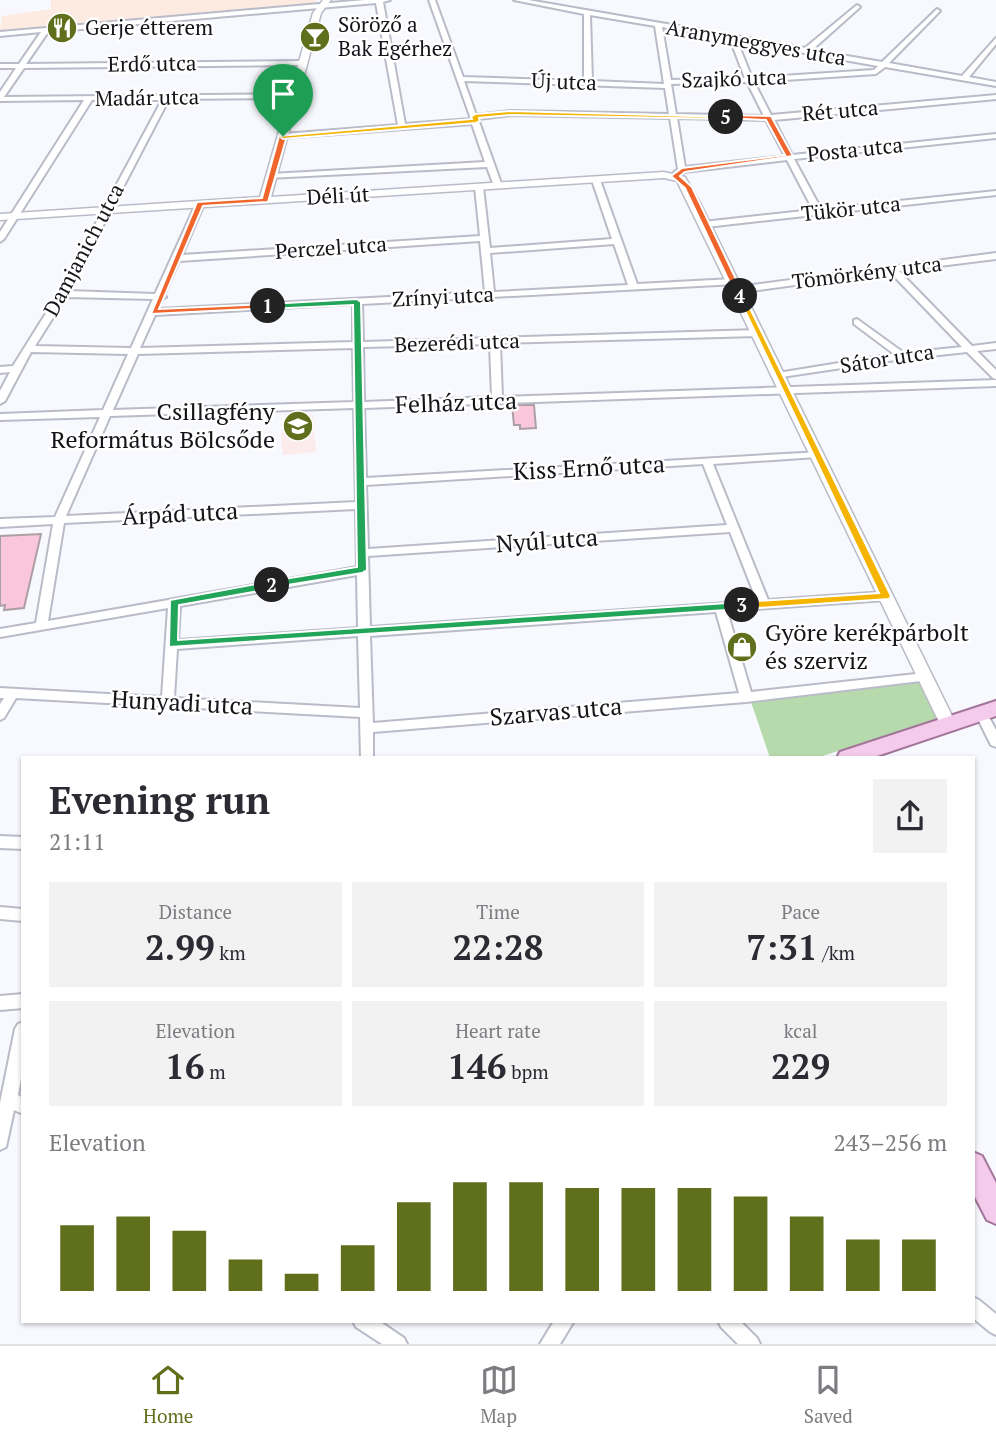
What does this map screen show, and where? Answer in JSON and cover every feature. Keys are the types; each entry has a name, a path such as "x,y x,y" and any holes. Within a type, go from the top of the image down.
{"main road":[{"path":"265,200 317,13 324,3"},
{"path":"679,173 949,726"},
{"name":"Déli út","path":"0,217 679,173"},
{"path":"853,756 988,711"},
{"path":"975,1170 996,1211"}],"street":[{"path":"0,34 324,3 387,0"},
{"path":"432,0 498,186"},
{"name":"Aranymeggyes utca","path":"517,0 996,84"},
{"path":"379,1 402,126"},
{"path":"806,51 857,7"},
{"path":"883,65 937,11"},
{"path":"587,12 588,82"},
{"path":"658,25 679,173"},
{"path":"0,98 46,30"},
{"path":"733,39 749,80 818,212"},
{"path":"964,78 996,40"},
{"name":"Erdő utca","path":"0,66 303,63"},
{"name":"Szajkó utca","path":"667,84 877,72 883,65"},
{"name":"Új utca","path":"461,79 667,84"},
{"name":"Madár utca","path":"0,98 294,96"},
{"name":"Rét utca","path":"475,119 511,113 768,118 996,97"},
{"name":"Damjanich utca","path":"0,401 16,369 63,294 166,98"},
{"path":"0,239 89,99"},
{"path":"283,136 475,119"},
{"name":"Posta utca","path":"679,173 789,156 996,136"},
{"path":"271,176 490,164"},
{"path":"596,180 633,286"},
{"path":"479,187 490,294"},
{"name":"Tükör utca","path":"706,224 996,193"},
{"path":"41,626 59,520 161,297 200,204"},
{"name":"Perczel utca","path":"178,258 483,239"},
{"path":"485,251 616,241"},
{"name":"Tömörkény utca","path":"735,286 893,270 996,256"},
{"path":"893,270 996,376"},
{"name":"Zrínyi utca","path":"154,312 633,286 735,286"},
{"path":"63,294 161,297"},
{"path":"357,302 367,756"},
{"path":"858,322 902,356"},
{"name":"Bezerédi utca","path":"29,349 136,351 758,333"},
{"path":"495,341 497,401"},
{"name":"Sátor utca","path":"778,376 902,356 996,346"},
{"path":"0,370 16,369"},
{"name":"Felház utca","path":"0,417 996,383"},
{"name":"Kiss Ernő utca","path":"360,482 817,454"},
{"path":"707,461 764,604"},
{"name":"Árpád utca","path":"0,523 361,505"},
{"name":"Nyúl utca","path":"362,553 732,528"},
{"path":"0,633 362,570"},
{"path":"173,645 886,596"},
{"path":"168,702 174,602"},
{"path":"720,607 746,697"},
{"name":"Szarvas utca","path":"365,728 746,697 925,677"},
{"path":"0,715 6,694"},
{"name":"Hunyadi utca","path":"6,694 365,713"},
{"path":"988,711 996,742"},
{"path":"0,842 21,843"},
{"path":"0,913 21,915"},
{"path":"0,1003 21,1001"},
{"path":"0,1138 16,1103 21,1050"},
{"path":"975,1308 996,1326"},
{"path":"365,1323 398,1344"},
{"path":"549,1344 564,1323"},
{"path":"729,1323 751,1344"}],"shaded area":[{"path":"51,0 317,0 313,5 0,31 2,16 51,9"},
{"name":"Csillagfény Református Bölcsőde","path":"285,414 313,414 316,452 283,455 281,438"}],"green space":[{"path":"925,677 945,717 822,756 769,756 750,699"}],"building":[{"path":"512,405 534,405 536,428 520,429 520,425 514,425"},
{"path":"41,534 24,608 4,610 5,605 0,606 0,536"}],"place":[{"name":"Gerje étterem","path":"62,28"},
{"name":"Söröző a Bak Egérhez","path":"315,37"},
{"name":"Csillagfény Református Bölcsőde","path":"298,426"},
{"name":"Györe kerékpárbolt és szerviz","path":"742,647"}],"route":[{"path":"511,113 768,118 789,156 682,170 675,176 688,187 886,596 173,645 174,602 362,570 357,302 154,312 200,204 265,200 283,136 476,121 475,117 511,113"}]}
